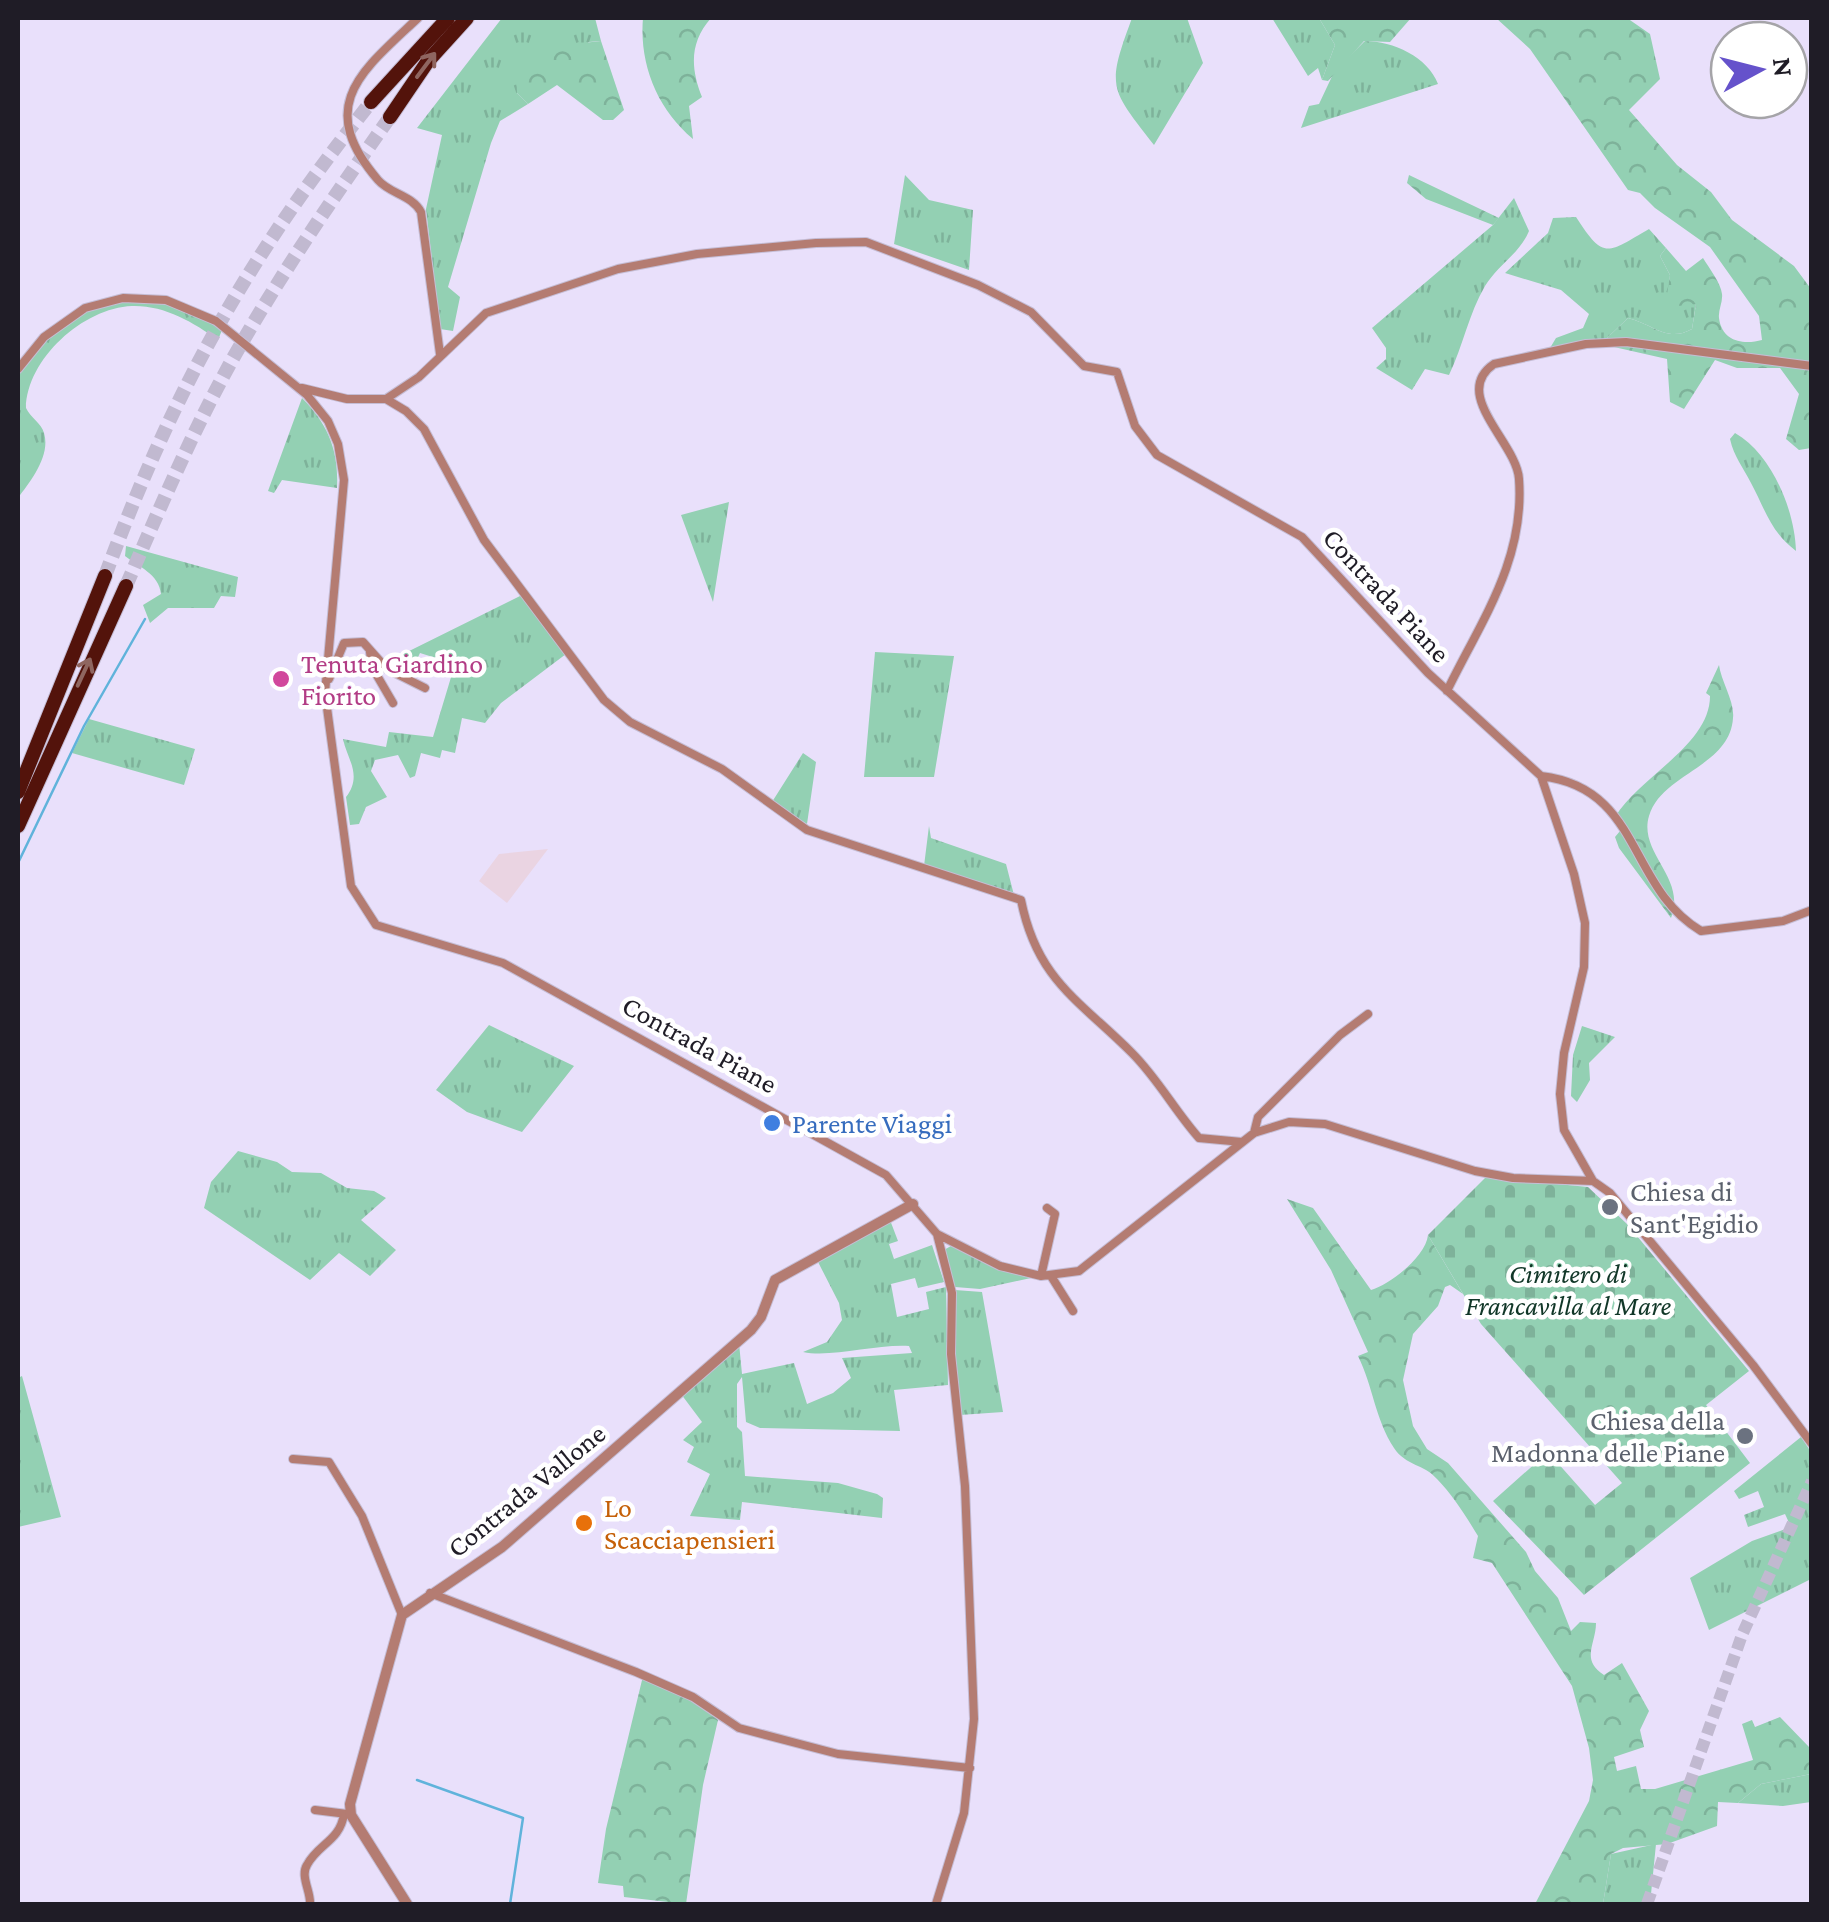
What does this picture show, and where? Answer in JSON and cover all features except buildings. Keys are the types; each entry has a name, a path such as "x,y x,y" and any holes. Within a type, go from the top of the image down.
{"highway":[{"path":"371,102 448,18"},
{"path":"390,116 428,61 468,18"},
{"path":"18,792 105,576"},
{"path":"18,826 126,586"}],"street":[{"path":"418,18 360,74 348,95 345,112 350,131 379,182 417,204 421,212 440,354"},
{"name":"Contrada Piane","path":"298,387 347,399 386,399 486,313 618,270 697,254 866,242 1032,312 1084,366 1117,372 1135,426 1157,455 1302,537 1448,690 1542,776"},
{"name":"Contrada Piane","path":"20,365 72,315 100,302 145,297 184,304 206,315 298,387 328,421 343,464 325,693 351,886 376,925 503,964 870,1166 913,1204 936,1234 1000,1266 1041,1276 1079,1270 1254,1133 1289,1122 1325,1124 1475,1171 1593,1181"},
{"path":"1448,690 1494,607 1519,513 1517,463 1480,402 1478,384 1482,372 1494,364 1586,344 1626,342 1812,366"},
{"path":"386,399 424,429 484,540 604,700 630,722 722,770 807,830 1022,900 1040,959 1068,998 1131,1052 1199,1138 1242,1142"},
{"path":"325,693 344,643 363,642 387,669 425,688"},
{"path":"370,652 372,668 393,703"},
{"path":"1812,910 1783,921 1701,932 1672,908 1612,809 1598,794 1563,778 1542,776 1585,922 1584,967 1564,1053 1560,1094 1564,1130 1593,1181 1610,1193 1724,1329 1812,1444"},
{"path":"1254,1133 1258,1117 1340,1035 1368,1014"},
{"name":"Contrada Vallone","path":"402,1615 502,1547 750,1330 762,1317 776,1280 913,1204"},
{"path":"1041,1276 1055,1214 1047,1208"},
{"path":"936,1234 952,1293 951,1354 965,1486 974,1676 964,1813 936,1904"},
{"path":"1051,1276 1072,1311"},
{"path":"293,1459 329,1462 336,1472 362,1516 402,1615 348,1815 342,1829 307,1862 304,1871 310,1904"},
{"path":"430,1593 636,1672 693,1697 740,1728 838,1754 970,1768"},
{"path":"315,1810 348,1815 407,1904"}],"shaded area":[{"path":"548,849 507,903 479,881 499,854"}],"green space":[{"path":"502,18 595,18 601,41 589,42 517,93 528,104 500,121 448,287 460,297 453,331 440,329 426,209 442,135 417,128"},
{"path":"643,18 711,18 699,36 694,55 702,97 689,106 693,139 669,114 653,85 644,52"},
{"path":"1132,18 1187,18 1203,63 1154,145 1128,111 1117,86 1118,59"},
{"path":"1272,18 1319,18 1335,45 1322,80 1318,68 1308,76"},
{"path":"1319,18 1411,18 1390,42 1364,41 1328,81 1322,80 1335,45"},
{"path":"1496,18 1627,18 1650,34 1660,79 1629,110 1677,165 1711,192 1732,220 1794,266 1811,289 1811,448 1799,450 1786,439 1799,394 1780,368 1737,368 1715,360 1684,409 1670,402 1667,359 1614,347 1606,339 1628,318 1667,333 1692,329 1696,304 1669,307 1666,301 1670,275 1660,256 1666,248 1686,271 1703,258 1721,290 1719,318 1729,337 1741,342 1762,340 1759,316 1710,247 1640,193 1628,190 1530,49"},
{"path":"601,41 624,110 613,120 603,120 557,85 528,104 517,93 516,69 538,48"},
{"path":"1365,41 1408,52 1426,66 1438,84 1301,128 1309,106 1319,104 1335,70"},
{"path":"905,175 929,200 973,210 969,270 894,244"},
{"path":"1409,175 1499,218 1493,225 1426,199 1407,183"},
{"path":"1514,198 1529,231 1485,286 1449,375 1425,369 1412,390 1376,368 1386,359 1386,348 1372,328 1493,225"},
{"path":"1576,217 1593,241 1607,248 1649,229 1666,248 1660,256 1670,275 1669,285 1683,302 1696,304 1692,329 1667,333 1628,318 1606,339 1550,348 1556,338 1583,328 1589,314 1561,290 1505,273 1548,233 1553,218"},
{"path":"115,301 185,309 222,330 218,340 178,316 132,306 95,316 61,339 36,372 29,390 26,408 43,430 45,451 18,498 15,415 19,375 47,338 86,312"},
{"path":"302,398 330,439 337,488 282,480 274,493 268,491"},
{"path":"1735,433 1760,455 1779,485 1791,519 1796,551 1774,528 1736,457 1730,439"},
{"path":"729,502 713,602 681,515"},
{"path":"126,546 238,577 235,597 221,596 214,608 168,608 150,623 143,605 161,594 159,587 148,572 125,556"},
{"path":"522,595 566,654 501,703 485,723 462,718 455,753 442,750 440,758 421,753 415,776 410,778 398,755 375,760 371,771 387,797 366,807 359,824 350,825 346,797 354,774 343,739 386,747 389,732 433,737 455,664 420,653 410,674 389,661"},
{"path":"875,652 954,656 934,777 864,777"},
{"path":"1719,665 1733,712 1729,735 1709,759 1667,789 1649,816 1650,842 1673,890 1671,918 1619,848 1615,837 1620,831 1615,817 1699,730 1707,714 1710,696 1706,693"},
{"path":"89,719 195,749 184,785 72,753"},
{"path":"803,753 816,762 807,824 772,802"},
{"path":"929,826 931,838 1006,864 1014,895 924,866"},
{"path":"489,1025 574,1066 522,1132 467,1112 436,1090"},
{"path":"1582,1026 1615,1037 1589,1063 1590,1080 1577,1102 1571,1096 1573,1055"},
{"path":"238,1151 277,1162 292,1172 321,1173 347,1188 374,1191 386,1198 361,1220 396,1250 370,1276 339,1253 310,1280 204,1208 211,1182"},
{"name":"Cimitero di Francavilla al Mare","path":"1486,1177 1588,1187 1627,1224 1749,1371 1706,1405 1750,1463 1584,1595 1493,1501 1548,1452 1595,1505 1622,1483 1481,1324 1428,1235"},
{"path":"1287,1199 1313,1208 1371,1290 1406,1268 1421,1252 1428,1235 1463,1294 1450,1285 1445,1287 1438,1306 1413,1334 1403,1380 1413,1426 1427,1449 1448,1463 1526,1552 1535,1571 1558,1598 1571,1631 1580,1622 1596,1623 1591,1657 1597,1669 1604,1675 1622,1663 1649,1711 1640,1730 1644,1747 1614,1757 1617,1771 1636,1766 1641,1789 1655,1789 1753,1760 1742,1724 1752,1720 1755,1727 1780,1717 1809,1747 1811,1774 1761,1784 1738,1803 1718,1802 1717,1826 1667,1844 1623,1848 1611,1854 1603,1904 1535,1904 1589,1801 1593,1780 1589,1748 1572,1686 1492,1563 1473,1558 1478,1536 1454,1499 1432,1474 1394,1448 1382,1426 1358,1356 1368,1352 1331,1270"},
{"path":"890,1220 898,1241 889,1244 894,1259 932,1245 944,1282 918,1288 915,1278 891,1284 897,1317 929,1309 926,1292 946,1287 948,1385 894,1390 900,1431 760,1428 746,1422 742,1377 737,1384 737,1427 742,1432 745,1476 838,1483 877,1494 883,1498 882,1518 742,1502 740,1520 690,1516 710,1474 687,1462 694,1447 683,1440 702,1422 681,1394 739,1343 742,1374 794,1363 807,1404 833,1393 851,1378 842,1358 912,1353 909,1346 803,1352 827,1342 842,1320 839,1303 816,1258"},
{"path":"951,1246 1031,1274 1031,1278 980,1289 955,1287 942,1251"},
{"path":"955,1290 982,1292 1003,1412 960,1415 954,1363"},
{"path":"22,1376 61,1517 18,1527 18,1378"},
{"path":"1801,1437 1811,1452 1811,1579 1709,1630 1690,1578 1752,1541 1791,1527 1785,1514 1748,1527 1744,1515 1764,1507 1758,1491 1739,1499 1734,1491"},
{"path":"643,1676 701,1702 718,1720 703,1785 686,1904 624,1897 623,1886 598,1883 606,1829"},
{"path":"1811,1774 1811,1802 1783,1806 1738,1803 1761,1784"},
{"path":"1656,1844 1650,1904 1603,1904 1611,1854"}],"waterway":[{"path":"18,863 84,726 145,619"},
{"path":"417,1780 523,1818 510,1904"}],"tunnel":[{"path":"105,576 158,445 217,327 287,216 371,102"},
{"path":"126,586 227,369 315,226 390,117"},
{"path":"1647,1904 1742,1635 1812,1481"}],"place":[{"name":"Tenuta Giardino Fiorito","path":"281,679"},
{"name":"Parente Viaggi","path":"772,1123"},
{"name":"Chiesa di Sant'Egidio","path":"1610,1207"},
{"name":"Chiesa della Madonna delle Piane","path":"1745,1436"},
{"name":"Lo Scacciapensieri","path":"584,1523"}]}
